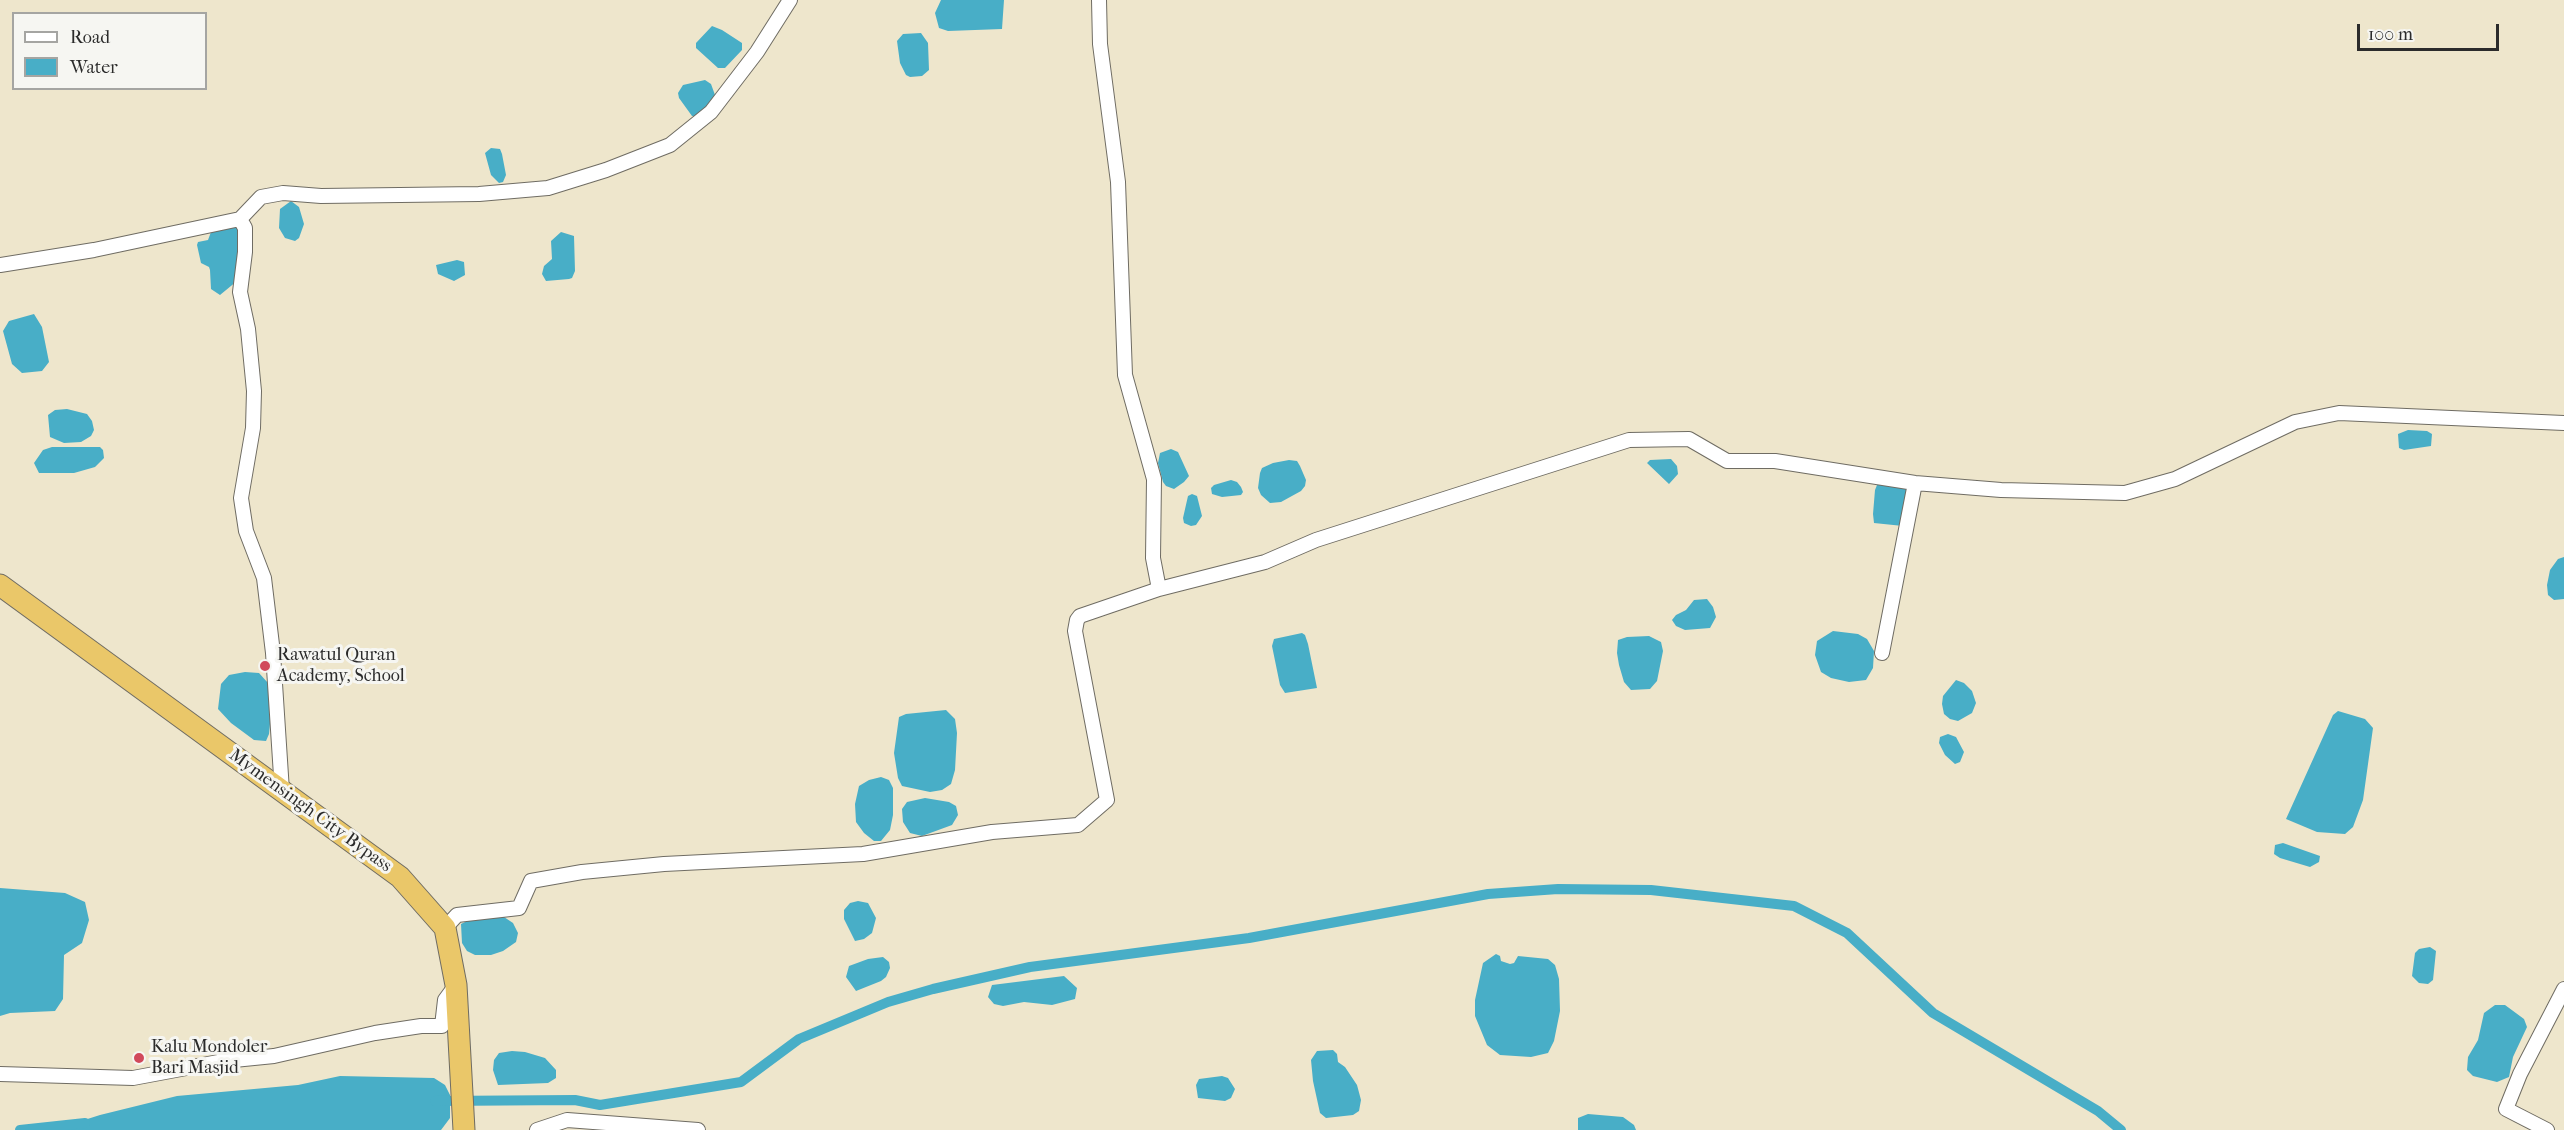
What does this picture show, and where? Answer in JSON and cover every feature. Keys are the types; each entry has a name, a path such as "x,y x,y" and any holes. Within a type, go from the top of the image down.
{"highway":[{"name":"Mymensingh City Bypass","path":"0,585 400,877 445,928"},
{"path":"445,928 456,985 464,1130"}],"street":[{"path":"0,266 94,250 240,219 261,197 283,193 321,196 479,194 548,188 606,170 670,145 711,111 758,52 790,0"},
{"path":"1099,0 1100,44 1118,182 1125,375 1154,480 1153,558 1160,589"},
{"path":"240,219 245,228 245,252 240,292 248,329 254,391 253,428 241,498 246,531 264,578 273,653 282,791"},
{"path":"445,928 457,915 519,908 531,881 582,872 664,864 863,854 992,832 1078,825 1107,800 1075,631 1077,620 1160,589 1265,562 1316,540 1629,440 1689,439 1727,460 1775,461 1915,483 2001,490 2125,493 2175,479 2295,422 2339,413 2564,423"},
{"path":"1882,653 1915,483"},
{"path":"0,1074 133,1078 224,1061 274,1056 421,1026 442,1026 445,1000 456,985"},
{"path":"2547,1130 2506,1109 2520,1074 2564,989"},
{"path":"537,1130 567,1120 698,1130"}],"water":[{"path":"941,0 1004,0 1002,29 948,31 939,28 935,13"},
{"path":"712,26 742,43 742,50 725,68 718,68 696,48 696,43"},
{"path":"921,33 928,43 929,70 922,76 910,77 906,75 900,63 897,41 903,34"},
{"path":"705,80 711,84 715,95 708,108 692,116 678,93 683,85"},
{"path":"491,148 500,149 502,154 506,175 503,182 499,183 491,175 485,153"},
{"path":"291,201 299,207 304,224 299,238 295,241 285,238 279,228 280,209"},
{"path":"225,227 238,228 240,231 237,281 220,295 211,289 210,270 201,263 197,245 198,242 208,240 211,232"},
{"path":"561,232 574,236 575,271 572,278 546,281 542,274 544,266 552,259 551,241"},
{"path":"457,260 464,262 465,275 454,281 438,274 436,265"},
{"path":"34,314 42,327 49,362 42,371 22,373 12,364 3,331 9,321"},
{"path":"67,409 87,414 94,430 91,436 81,442 64,443 50,437 48,415 55,410"},
{"path":"2408,430 2427,431 2432,434 2431,446 2404,450 2399,448 2398,434"},
{"path":"52,447 100,447 104,458 95,467 74,473 39,473 34,463 43,450"},
{"path":"1171,449 1178,452 1189,476 1174,489 1163,482 1158,463 1160,453"},
{"path":"1671,459 1677,466 1678,474 1669,484 1647,463 1650,460"},
{"path":"1289,460 1297,461 1306,480 1305,486 1301,491 1281,502 1270,503 1261,495 1258,488 1262,468"},
{"path":"1231,480 1237,482 1241,487 1243,492 1241,495 1222,497 1212,494 1211,488 1214,485"},
{"path":"1880,482 1905,487 1908,492 1903,526 1874,523 1875,490"},
{"path":"1192,494 1197,496 1202,516 1196,525 1191,526 1184,523 1183,518 1188,496"},
{"path":"2564,557 2564,599 2554,600 2548,595 2550,570 2558,559"},
{"path":"1707,599 1716,617 1710,628 1685,630 1676,626 1672,620 1676,615 1686,610 1694,600"},
{"path":"1833,631 1858,634 1867,639 1874,651 1873,668 1866,680 1849,682 1831,678 1821,672 1815,655 1817,641"},
{"path":"1302,633 1308,644 1317,688 1285,693 1280,685 1272,646 1274,639"},
{"path":"1649,636 1661,642 1663,651 1657,681 1650,689 1631,690 1624,682 1619,665 1618,640 1627,637"},
{"path":"245,672 259,673 268,683 271,714 266,741 254,740 231,723 218,709 221,684 229,675"},
{"path":"1956,680 1964,683 1972,691 1976,703 1972,713 1958,721 1944,714 1942,704 1943,696"},
{"path":"946,710 955,719 957,733 955,770 951,784 942,790 930,792 902,786 898,778 894,753 899,717 906,714"},
{"path":"2338,711 2365,719 2373,728 2363,800 2353,827 2345,834 2317,832 2286,819 2333,715"},
{"path":"1948,734 1956,737 1964,752 1960,762 1955,764 1945,755 1939,743 1940,737"},
{"path":"881,777 889,780 893,788 893,815 890,830 881,841 874,841 856,822 855,804 859,786"},
{"path":"925,798 949,802 956,806 958,815 952,825 922,836 910,833 903,822 902,809 907,802"},
{"path":"2283,843 2320,856 2319,862 2310,867 2280,858 2274,854 2275,845"},
{"path":"0,888 65,893 85,902 89,920 82,943 64,955 63,999 55,1011 10,1013 0,1016"},
{"path":"858,901 868,903 876,918 872,933 864,939 855,941 844,919 844,910 850,903"},
{"path":"501,915 513,923 518,933 516,942 503,951 491,955 475,955 467,951 462,943 461,924 471,919"},
{"path":"2430,947 2436,951 2433,980 2428,984 2419,983 2412,976 2415,953 2419,949"},
{"path":"1496,954 1500,956 1501,961 1510,964 1514,963 1518,956 1548,959 1555,965 1559,979 1560,1011 1554,1041 1548,1053 1531,1057 1500,1055 1487,1045 1475,1016 1475,1000 1483,963"},
{"path":"883,957 889,962 890,968 886,977 856,991 846,977 849,966 868,959"},
{"path":"1064,976 1077,988 1075,999 1052,1005 1024,1002 1003,1006 994,1004 988,997 992,985"},
{"path":"2495,1005 2505,1005 2524,1019 2527,1027 2513,1057 2509,1077 2497,1082 2473,1076 2467,1070 2468,1057 2478,1040 2484,1013"},
{"path":"1333,1050 1337,1054 1338,1062 1345,1067 1357,1085 1361,1100 1359,1111 1353,1115 1326,1118 1320,1113 1311,1060 1317,1051"},
{"path":"512,1051 545,1058 556,1070 556,1078 548,1083 498,1085 493,1070 494,1060 499,1053"},
{"path":"340,1076 434,1078 445,1085 450,1095 450,1118 441,1130 53,1130 100,1115 177,1096 298,1085"},
{"path":"1222,1076 1228,1078 1235,1089 1231,1098 1225,1101 1198,1098 1196,1085 1199,1079"},
{"path":"1588,1114 1623,1117 1634,1125 1636,1130 1578,1130 1578,1118"}],"waterway":[{"path":"435,1101 575,1100 600,1105 741,1082 799,1039 888,1002 933,989 1030,967 1249,938 1488,894 1558,889 1651,890 1794,906 1847,933 1933,1013 2098,1111 2121,1130"},
{"path":"20,1130 85,1123"}],"place":[{"name":"Rawatul Quran Academy, School","path":"265,666"},
{"name":"Kalu Mondoler Bari Masjid","path":"139,1058"}]}
